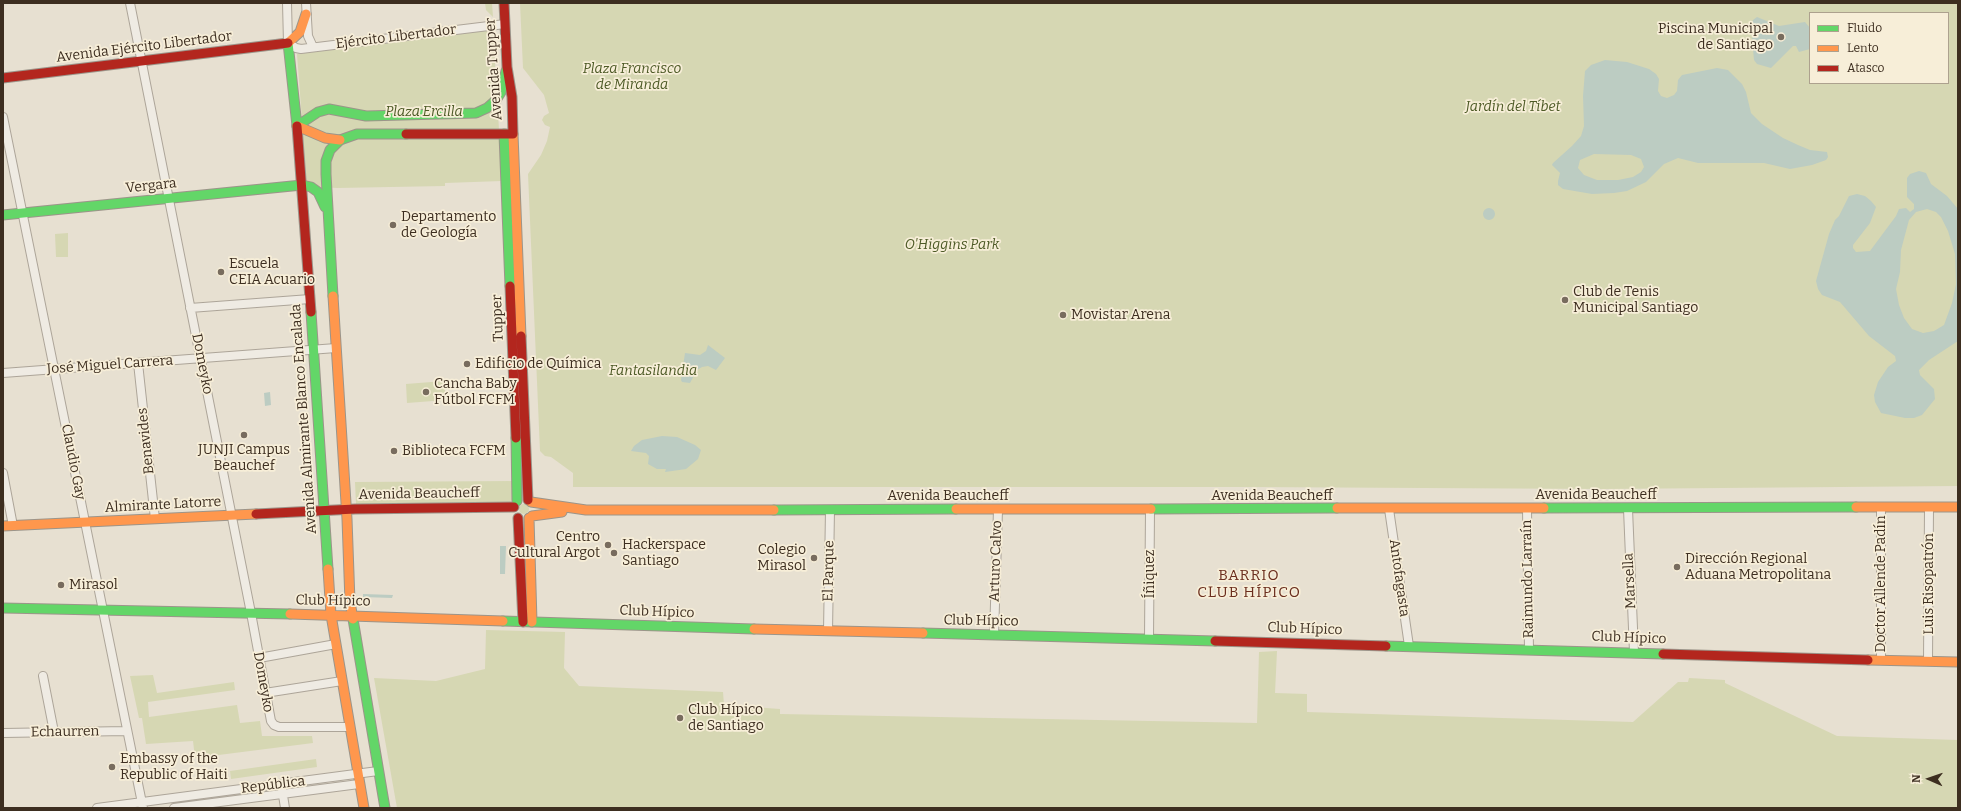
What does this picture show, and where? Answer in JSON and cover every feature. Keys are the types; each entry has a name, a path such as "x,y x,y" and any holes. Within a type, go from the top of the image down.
{"main road":[{"name":"Avenida Tupper","path":"504,3 507,67 512,97 508,134"},
{"path":"288,43 300,32 305,21 306,14"},
{"name":"Avenida Ejército Libertador","path":"3,78 288,43"},
{"name":"Avenida Almirante Blanco Encalada","path":"288,43 302,185 331,615 364,808"},
{"path":"297,126 318,112 329,109 340,109 361,115 476,113 487,108 498,97 507,67"},
{"path":"297,126 325,138 340,140"},
{"path":"385,808 351,615 326,160 330,150 340,140 357,134 508,134"},
{"name":"Tupper","path":"508,134 530,501"},
{"name":"Tupper","path":"508,134 518,480 515,504"},
{"path":"302,185 311,187 318,192 329,216"},
{"name":"Vergara","path":"3,215 302,185"},
{"path":"522,499 530,501 534,509 531,517 527,622 520,527 518,518 514,513 515,504 522,499"},
{"name":"Avenida Beaucheff","path":"530,501 586,510"},
{"name":"Avenida Beaucheff","path":"325,511 346,509 515,504"},
{"name":"Avenida Beaucheff","path":"531,517 586,510 1628,509 1958,507"},
{"name":"Almirante Latorre","path":"3,526 325,511"},
{"path":"518,518 524,520 531,517"},
{"name":"Club Hípico","path":"3,608 351,615 828,631 1149,638 1958,662"}],"street":[{"name":"Domeyko","path":"130,3 251,613 270,721 279,727 350,727"},
{"name":"Avenida Almirante Blanco Encalada","path":"287,3 288,43"},
{"path":"306,3 308,36 313,47"},
{"name":"Ejército Libertador","path":"288,43 296,48 313,47 505,24"},
{"name":"Claudio Gay","path":"3,117 142,805"},
{"path":"190,308 310,299"},
{"name":"José Miguel Carrera","path":"3,373 336,348"},
{"name":"Benavides","path":"138,363 155,519"},
{"path":"3,473 13,526"},
{"name":"Doctor Allende Padín","path":"1881,508 1881,660"},
{"name":"Luis Risopatrón","path":"1928,661 1929,508"},
{"name":"Antofagasta","path":"1389,509 1409,646"},
{"name":"Raimundo Larraín","path":"1527,509 1529,650"},
{"name":"Marsella","path":"1628,509 1634,652"},
{"name":"El Parque","path":"828,631 830,510"},
{"name":"Arturo Calvo","path":"994,635 998,510"},
{"name":"Íñiquez","path":"1149,638 1150,510"},
{"path":"259,658 336,644"},
{"path":"43,676 54,732"},
{"path":"265,693 342,681"},
{"name":"Echaurren","path":"3,733 127,731"},
{"name":"República","path":"97,808 142,805 378,771"},
{"path":"281,784 285,808"},
{"name":"República","path":"174,808 360,784"}],"green space":[{"path":"485,3 492,3 493,17 486,10"},
{"name":"O'Higgins Park","path":"520,3 1958,3 1958,486 1603,489 1247,487 573,487 573,473 551,457 545,456 540,451 528,174 541,155 547,141 550,127 545,125 542,120 544,116 549,113 544,95 523,68"},
{"name":"Plaza Ercilla","path":"493,28 502,181 445,183 445,186 337,188 307,186 297,54"},
{"path":"68,233 68,257 56,257 55,234"},
{"name":"Cancha Baby Fútbol FCFM","path":"444,381 446,400 407,403 406,384"},
{"path":"514,481 512,500 510,502 356,504 355,482"},
{"path":"522,504 526,504 528,505 528,513 522,514 519,511 519,507"},
{"name":"Club Hípico de Santiago","path":"486,630 565,632 564,668 579,686 723,692 724,705 780,709 780,714 1257,723 1259,652 1277,651 1275,693 1307,694 1307,712 1633,722 1678,682 1688,682 1689,678 1725,680 1725,683 1837,736 1958,740 1958,808 397,808 374,678 436,681 485,669"},
{"path":"153,675 157,693 234,682 235,690 148,702 149,717 237,705 240,723 260,721 262,736 312,736 313,743 195,758 193,741 146,744 142,718 139,718 130,676"},
{"path":"316,759 317,767 231,779 230,771"}],"shaded area":[{"name":"Piscina Municipal de Santiago","path":"1757,17 1779,26 1805,22 1809,27 1809,49 1799,52 1796,46 1793,46 1771,68 1757,64 1754,60 1751,26 1753,20"},
{"path":"1605,60 1627,62 1649,69 1656,74 1659,79 1658,91 1661,96 1667,98 1674,95 1677,91 1678,80 1682,75 1717,68 1728,70 1742,84 1746,92 1751,113 1762,124 1783,138 1798,145 1810,150 1827,152 1828,157 1826,160 1812,165 1790,169 1764,163 1698,163 1678,158 1664,164 1646,182 1627,191 1592,194 1563,189 1558,185 1560,173 1552,165 1581,136 1584,126 1583,96 1585,71 1591,65","holes":["1594,154 1631,155 1641,159 1644,167 1641,172 1633,177 1618,180 1597,180 1584,175 1578,168 1580,160"]},
{"path":"1919,171 1926,173 1931,184 1947,196 1958,209 1958,341 1929,360 1919,370 1920,375 1934,389 1935,399 1922,415 1914,418 1905,418 1881,413 1875,402 1874,395 1878,382 1888,367 1896,361 1895,356 1869,336 1840,302 1822,295 1818,289 1816,281 1829,234 1835,220 1839,216 1849,196 1857,194 1865,196 1876,207 1870,223 1853,245 1856,252 1870,251 1896,216 1899,209 1906,208 1910,212 1914,209 1914,204 1907,197 1907,178 1910,174","holes":["1927,209 1936,212 1941,217 1948,231 1955,254 1956,284 1952,303 1944,325 1934,331 1923,333 1912,329 1904,318 1899,305 1896,289 1900,272 1901,250 1909,220 1916,212"]},
{"path":"1489,208 1493,210 1495,214 1493,218 1489,220 1485,218 1483,214 1485,210"},
{"path":"708,345 725,358 716,370 708,366 702,367 697,370 690,383 682,382 681,380 685,353 700,355 706,351"},
{"path":"270,392 271,405 265,406 264,393"},
{"path":"662,436 677,437 695,445 701,450 698,459 686,469 665,472 666,469 657,469 648,464 649,456 646,453 631,451 634,446 642,440"},
{"path":"500,546 506,546 505,574 500,574"},
{"path":"363,594 393,595 392,598 363,597"}],"traffic: fast":[{"path":"288,43 297,126"},
{"path":"297,126 318,112 329,109 366,116 476,113 487,108 496,100 501,92 506,71"},
{"path":"333,296 326,174 326,161 330,150 340,140 357,134 406,134"},
{"path":"504,134 510,286"},
{"path":"3,215 302,185"},
{"path":"302,185 311,187 318,192 325,207"},
{"path":"311,312 328,569"},
{"path":"516,438 517,501"},
{"path":"1544,508 1856,507"},
{"path":"1151,509 1337,508"},
{"path":"774,510 956,509"},
{"path":"3,608 290,614"},
{"path":"353,619 385,808"},
{"path":"503,621 754,629"},
{"path":"923,633 1215,641"},
{"path":"1386,646 1663,654"}],"traffic: slow":[{"path":"288,43 300,32 306,14"},
{"path":"297,126 325,138 340,140"},
{"path":"513,134 521,336"},
{"path":"333,296 347,519 350,602 353,619"},
{"path":"531,502 586,510 774,510"},
{"path":"1856,507 1958,507"},
{"path":"1337,508 1544,508"},
{"path":"956,509 1151,509"},
{"path":"532,516 562,512"},
{"path":"3,526 256,514"},
{"path":"529,518 532,622"},
{"path":"328,569 331,615 364,808"},
{"path":"290,614 503,621"},
{"path":"754,629 923,633"},
{"path":"1868,660 1958,662"}],"traffic: jam":[{"path":"406,134 513,134 512,97 507,67 504,3"},
{"path":"3,78 288,43"},
{"path":"297,126 311,312"},
{"path":"510,286 516,438"},
{"path":"521,336 528,500"},
{"path":"256,514 355,509 514,507"},
{"path":"518,518 523,622"},
{"path":"1215,641 1386,646"},
{"path":"1663,654 1868,660"}],"place":[{"name":"Piscina Municipal de Santiago","path":"1781,37"},
{"name":"Departamento de Geología","path":"393,225"},
{"name":"Escuela CEIA Acuario","path":"221,272"},
{"name":"Club de Tenis Municipal Santiago","path":"1565,300"},
{"name":"Movistar Arena","path":"1063,315"},
{"name":"Edificio de Química","path":"467,364"},
{"name":"Cancha Baby Fútbol FCFM","path":"426,392"},
{"name":"JUNJI Campus Beauchef","path":"244,435"},
{"name":"Biblioteca FCFM","path":"394,451"},
{"name":"Centro Cultural Argot","path":"608,545"},
{"name":"Hackerspace Santiago","path":"614,553"},
{"name":"Colegio Mirasol","path":"814,558"},
{"name":"Dirección Regional Aduana Metropolitana","path":"1677,567"},
{"name":"Mirasol","path":"61,585"},
{"name":"Club Hípico de Santiago","path":"680,718"},
{"name":"Embassy of the Republic of Haiti","path":"112,767"}],"district":[{"name":"BARRIO CLUB HÍPICO","path":"1249,584"}],"park label":[{"name":"Plaza Francisco de Miranda","path":"632,78"},
{"name":"Jardín del Tíbet","path":"1513,107"},
{"name":"Fantasilandia","path":"653,371"}]}
